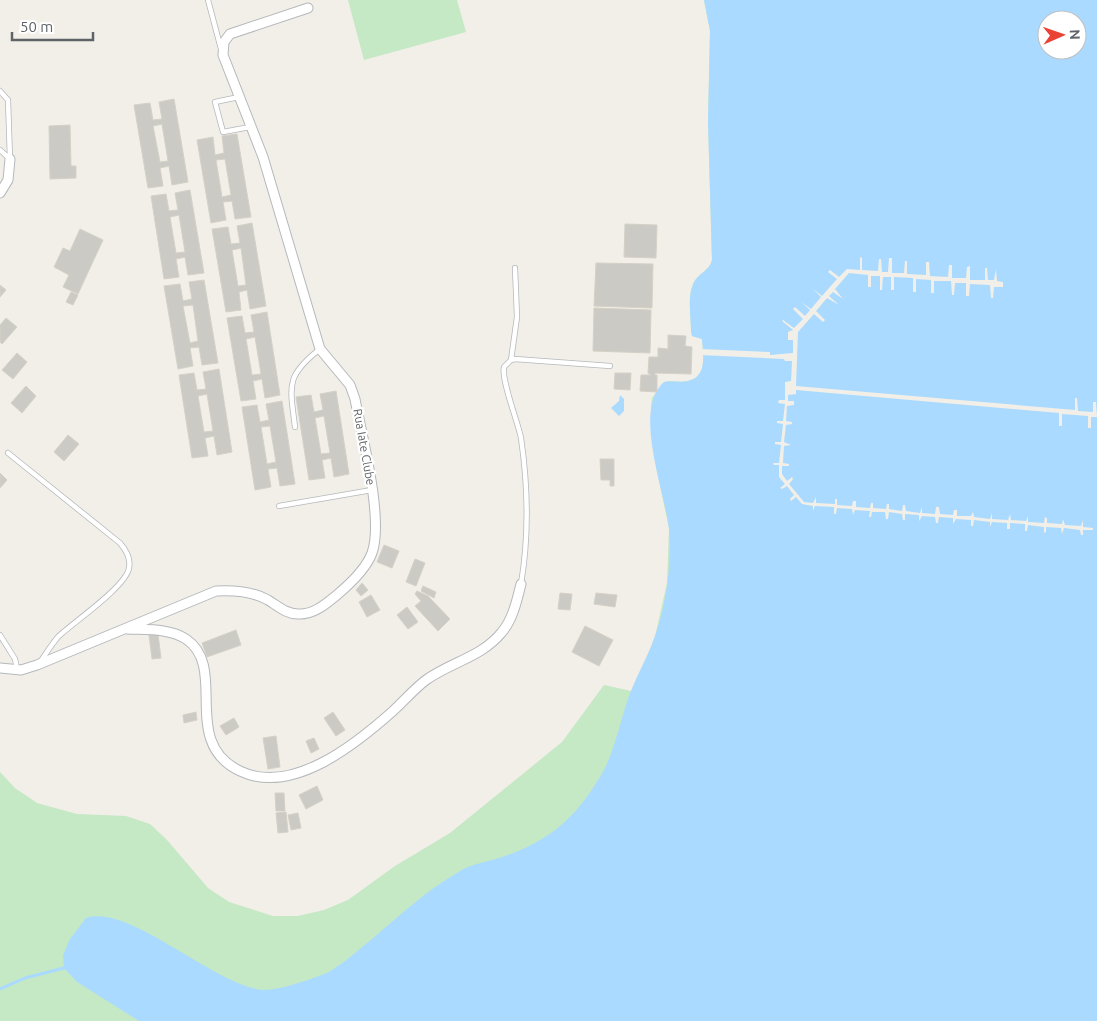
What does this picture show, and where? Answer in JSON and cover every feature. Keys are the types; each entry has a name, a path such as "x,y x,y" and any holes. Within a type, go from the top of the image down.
{"street":[{"path":"224,55 224,42 230,34 308,8"},
{"name":"Rua Iate Clube","path":"0,668 17,670 37,665 216,591 241,591 253,594 292,614 310,613 320,608 361,571 373,552 375,524 372,490 355,399 350,385 320,349 263,157 224,55"},
{"path":"0,193 8,180 10,159"},
{"path":"124,629 167,632 192,644 202,659 206,724 212,742 223,758 240,771 258,777 281,778 302,772 347,746 374,727 424,682 438,672 477,654 492,643 510,620 521,584"}],"lane":[{"path":"208,0 216,37 224,55"},
{"path":"0,91 8,100 10,159"},
{"path":"239,96 216,102 223,132 250,127"},
{"path":"0,150 10,159"},
{"path":"511,360 517,317 514,268"},
{"path":"295,427 292,379 302,363 320,349"},
{"path":"521,584 526,553 525,481 520,435 503,371 505,364 511,360 610,366"},
{"path":"8,453 120,543 129,559 129,569 125,575 97,606 59,636 37,665"},
{"path":"279,506 372,490"},
{"path":"0,635 15,659 17,670"}],"green space":[{"path":"348,0 457,0 466,32 364,60"},
{"path":"704,0 746,0 691,506 626,756 412,1021 0,1021 0,772 15,788 37,803 77,814 126,816 150,824 167,840 208,888 229,902 273,916 298,916 324,910 348,900 395,866 450,833 562,742 604,685 631,691 654,641 667,583 669,528 657,472 651,407 652,398 664,382 685,382 694,379 699,375 703,364 702,339 692,336 690,306 694,282 712,260 708,122 710,31"}],"water":[{"path":"704,0 1097,0 1097,1021 139,1021 77,982 64,968 63,955 70,939 86,918 104,917 125,922 148,933 220,975 243,985 263,990 288,986 318,977 327,973 355,953 403,912 448,878 474,865 528,847 554,831 576,810 589,794 605,768 613,749 631,691 657,631 667,587 670,558 669,529 653,452 650,431 651,411 655,395 664,382 685,382 694,379 699,375 703,364 702,339 692,336 690,300 694,282 712,260 708,122 710,31"},
{"path":"620,395 624,399 624,411 619,416 611,408 619,401"}],"pier":[{"path":"860,257 862,258 862,270 878,271 879,259 881,259 882,272 888,272 889,258 892,258 892,273 904,273 905,261 907,261 907,274 926,275 926,262 929,262 930,276 948,277 949,265 952,265 952,278 966,278 967,267 970,266 970,280 985,280 985,268 987,268 988,280 994,280 996,269 997,281 1003,282 1003,287 994,287 993,298 991,298 990,285 970,284 969,296 966,296 966,283 955,283 954,295 952,295 951,281 934,281 934,293 931,293 931,280 916,279 916,292 913,292 913,278 894,277 894,290 891,290 891,277 883,277 882,290 880,290 880,276 871,276 871,287 868,287 868,275 849,273 835,289 843,299 833,292 829,296 839,305 827,298 816,311 825,320 823,322 814,314 798,332 796,386 1075,410 1075,398 1077,398 1078,411 1093,412 1093,402 1096,402 1097,417 1091,417 1091,428 1088,428 1088,416 1062,414 1062,426 1059,426 1059,413 796,390 796,394 788,395 788,401 794,401 794,405 787,406 786,421 792,422 792,424 786,425 784,442 791,445 784,446 783,463 789,464 789,466 782,466 782,474 787,481 792,477 793,479 789,484 804,502 813,503 816,497 816,503 835,504 835,499 837,499 837,505 852,506 853,501 856,501 856,507 870,508 871,503 873,503 873,508 886,509 887,504 889,504 889,509 902,511 903,505 905,505 906,511 920,513 922,507 922,513 935,514 936,507 939,507 940,514 953,515 954,510 957,510 957,516 971,516 973,512 974,517 990,519 992,513 992,519 1008,520 1010,514 1011,520 1026,521 1028,516 1028,522 1044,523 1045,517 1047,518 1047,523 1062,524 1063,519 1065,525 1081,526 1083,520 1083,527 1093,528 1093,530 1083,530 1083,535 1081,535 1080,530 1064,528 1062,534 1061,528 1046,527 1046,532 1044,533 1044,527 1028,525 1027,531 1025,531 1025,524 1010,523 1010,529 1007,529 1007,523 992,522 990,527 990,522 974,520 973,526 971,526 971,520 956,519 953,524 953,518 939,517 938,523 936,523 935,517 922,516 919,521 919,515 905,514 905,520 903,520 902,514 889,512 888,519 886,519 885,512 872,512 871,517 869,517 870,511 855,510 853,515 852,509 837,508 836,514 834,514 834,507 815,506 813,511 813,506 802,504 796,497 791,501 790,499 794,495 787,486 782,489 780,488 785,484 779,477 779,465 774,465 773,463 779,463 781,445 775,444 775,442 781,442 783,424 777,423 777,421 783,421 785,404 778,403 779,400 785,400 785,382 791,381 792,361 700,355 701,349 770,352 770,355 793,353 793,340 788,340 788,332 793,330 782,321 794,328 803,319 793,309 795,307 805,316 810,310 801,302 811,309 821,297 813,289 822,296 837,279 828,272 830,270 839,277 847,269 860,270"}],"building":[{"path":"174,99 188,182 172,185 169,166 160,168 163,186 148,188 134,105 150,103 153,120 162,119 159,102","holes":["162,124 168,161 160,162 153,126"]},
{"path":"70,125 71,166 76,166 76,178 50,179 49,126"},
{"path":"237,134 251,217 235,219 232,201 223,202 226,220 211,223 197,140 213,137 215,155 224,153 222,136","holes":["225,159 231,195 222,197 216,160"]},
{"path":"190,190 204,273 188,275 185,257 176,259 179,277 164,279 151,196 166,194 169,211 178,210 175,193","holes":["179,215 185,252 176,253 170,217"]},
{"path":"252,223 266,306 250,309 247,290 239,292 241,310 226,312 212,229 228,227 231,244 240,243 237,226","holes":["241,248 246,285 238,286 232,250"]},
{"path":"625,224 657,225 656,258 624,257"},
{"path":"80,229 103,240 78,294 63,287 69,275 54,267 63,248 70,251"},
{"path":"596,263 653,264 652,308 594,306"},
{"path":"204,280 218,363 202,365 199,347 190,348 193,366 178,369 164,286 180,284 183,301 192,299 189,282","holes":["193,305 198,341 190,343 183,306"]},
{"path":"0,285 6,290 0,297"},
{"path":"71,292 78,295 73,305 66,302"},
{"path":"594,308 651,310 650,353 593,351"},
{"path":"267,312 280,395 265,398 262,379 253,381 256,399 241,401 227,318 242,316 245,333 254,332 251,315","holes":["255,337 261,374 252,375 246,339"]},
{"path":"6,318 17,327 2,344 0,342 0,325"},
{"path":"668,335 686,336 685,346 692,347 691,374 655,373 657,375 657,392 640,391 641,375 651,375 648,373 649,357 658,357 658,348 668,349"},
{"path":"17,353 27,362 13,379 2,370"},
{"path":"219,369 232,452 217,455 214,436 205,438 208,456 192,458 179,375 194,373 197,390 206,389 203,372","holes":["207,394 213,431 204,432 198,396"]},
{"path":"615,373 631,373 630,390 614,389"},
{"path":"26,386 36,396 22,413 11,403"},
{"path":"336,391 349,474 334,477 331,458 322,460 325,478 309,480 296,397 311,395 314,412 323,410 320,394","holes":["324,416 330,453 321,454 315,418"]},
{"path":"282,401 295,484 280,486 277,468 268,469 271,487 255,490 242,407 257,405 260,422 269,420 266,404","holes":["270,426 276,462 267,464 261,427"]},
{"path":"68,435 79,444 64,461 54,452"},
{"path":"600,459 614,459 614,486 610,486 610,480 601,480"},
{"path":"0,473 7,480 0,488"},
{"path":"384,545 399,551 392,568 377,562"},
{"path":"415,559 425,563 416,586 406,582"},
{"path":"362,583 368,590 361,596 356,590"},
{"path":"423,586 436,592 434,598 421,591"},
{"path":"417,591 428,596 450,619 438,631 415,606 421,601 415,594"},
{"path":"560,593 572,594 570,610 558,609"},
{"path":"596,593 617,595 615,607 594,604"},
{"path":"371,595 380,610 367,617 359,602"},
{"path":"407,607 418,622 408,629 397,615"},
{"path":"585,626 613,640 599,666 572,652"},
{"path":"236,630 241,645 207,657 202,643"},
{"path":"158,634 161,658 152,659 149,635"},
{"path":"196,712 197,720 184,723 183,715"},
{"path":"333,712 345,730 336,736 324,718"},
{"path":"234,718 239,727 226,735 220,726"},
{"path":"276,736 280,767 268,769 263,738"},
{"path":"314,738 319,749 311,753 306,741"},
{"path":"317,786 323,800 306,809 299,795"},
{"path":"275,793 284,793 285,811 276,811"},
{"path":"286,812 288,832 278,833 276,813"},
{"path":"298,813 301,828 291,830 288,815"}],"waterway":[{"path":"0,989 25,978 64,968"}]}
